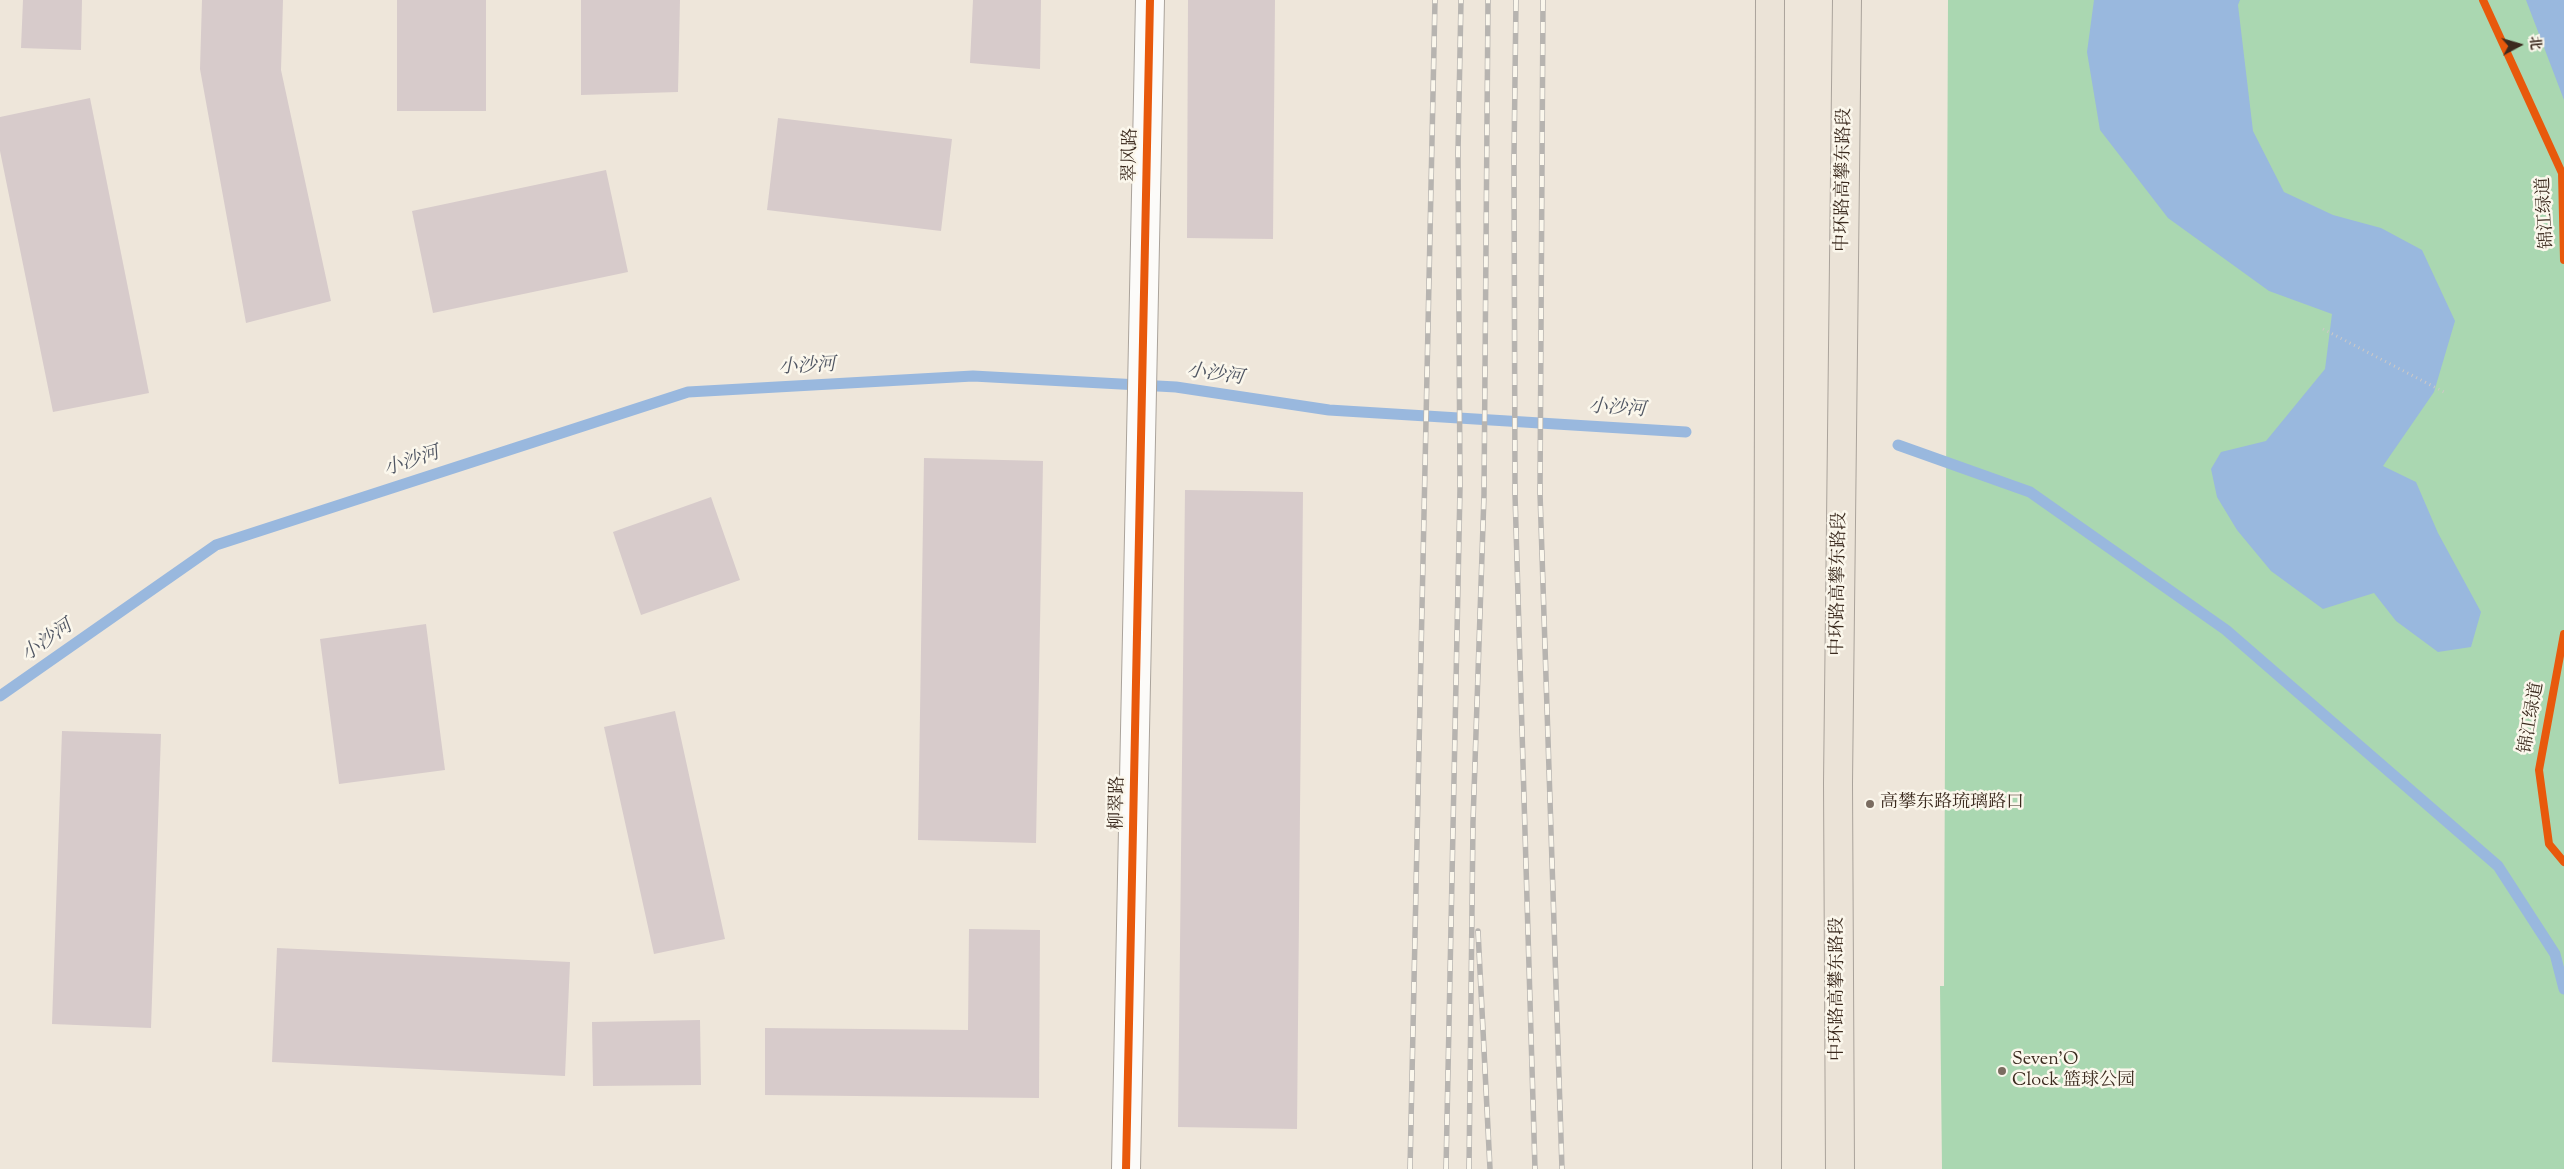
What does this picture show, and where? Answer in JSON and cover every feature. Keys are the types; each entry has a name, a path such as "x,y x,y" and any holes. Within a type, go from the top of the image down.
{"main road":[{"path":"1767,1169 1770,0"},
{"name":"中环路高攀东路段","path":"1840,1169 1838,783 1847,0"}],"street":[{"name":"翠风路","path":"1141,437 1150,0"},
{"name":"柳翠路","path":"1126,1169 1141,437"}],"path":[{"path":"2324,329 2444,392"}],"green space":[{"path":"1948,0 2564,0 2564,1169 1942,1169 1940,986 1944,986"}],"water":[{"path":"2094,0 2240,0 2238,5 2253,131 2284,192 2333,215 2381,228 2422,250 2455,321 2434,392 2383,466 2416,482 2438,533 2481,612 2471,647 2438,652 2396,621 2374,593 2323,609 2271,571 2237,530 2217,497 2211,469 2221,452 2266,441 2325,369 2332,314 2269,291 2168,218 2100,130 2087,52"},
{"path":"2526,0 2564,0 2564,100"}],"building":[{"path":"23,0 82,0 81,50 21,48"},
{"path":"202,0 283,0 281,70 331,301 246,323 200,69"},
{"path":"397,0 486,0 486,111 397,111"},
{"path":"581,0 680,0 678,92 581,95"},
{"path":"973,0 1041,0 1040,69 970,63"},
{"path":"1188,0 1275,0 1273,239 1187,238"},
{"path":"90,98 149,393 53,412 0,151 0,117"},
{"path":"778,118 952,139 941,231 767,210"},
{"path":"606,170 628,272 433,313 412,211"},
{"path":"924,458 1043,461 1036,843 918,840"},
{"path":"1185,490 1303,492 1297,1129 1178,1127"},
{"path":"711,497 740,580 641,615 613,532"},
{"path":"426,624 445,770 339,784 320,639"},
{"path":"675,711 725,939 654,954 604,727"},
{"path":"62,731 161,734 151,1028 52,1024"},
{"path":"969,929 1040,930 1039,1098 765,1095 765,1028 968,1030"},
{"path":"277,948 570,962 565,1076 272,1062"},
{"path":"700,1020 701,1085 593,1086 592,1022"}],"waterway":[{"name":"小沙河","path":"0,696 216,545 688,392 973,376 1176,387 1329,410 1686,432"},
{"path":"1898,445 2030,492 2226,630 2498,866 2555,954 2564,989"}],"railway":[{"path":"1410,1169 1435,0"},
{"path":"1446,1169 1460,488 1458,153 1461,0"},
{"path":"1469,1169 1473,822 1484,495 1488,0"},
{"path":"1516,0 1514,158 1515,494 1535,1169"},
{"path":"1543,0 1540,493 1562,1169"},
{"path":"1478,931 1490,1169"}],"cycle path":[{"path":"1126,1169 1150,0"},
{"name":"锦江绿道","path":"2483,0 2562,173 2564,260"},
{"name":"锦江绿道","path":"2564,634 2539,770 2549,844 2564,862"}],"place":[{"name":"高攀东路琉璃路口","path":"1870,804"},
{"name":"Seven'O Clock 篮球公园","path":"2002,1071"}]}
